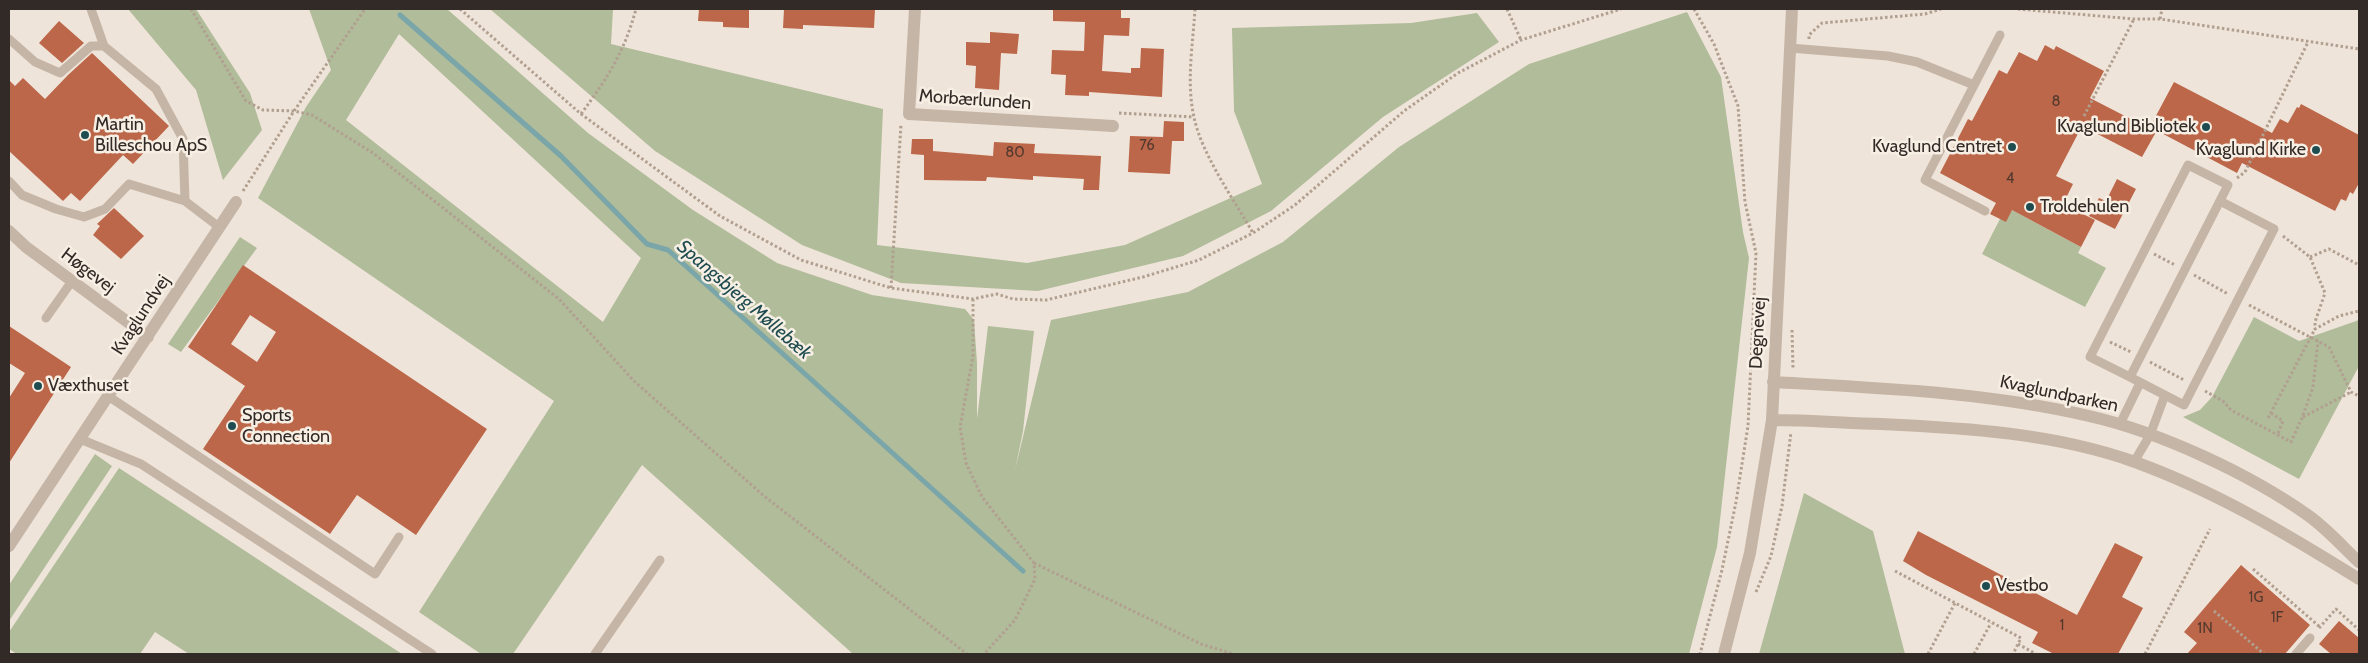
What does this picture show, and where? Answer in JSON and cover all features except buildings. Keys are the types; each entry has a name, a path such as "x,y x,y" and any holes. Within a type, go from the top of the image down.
{"street":[{"name":"Morbærlunden","path":"915,9 909,114 1113,126"},
{"name":"Degnevej","path":"1724,654 1750,553 1772,420 1792,9"},
{"name":"Kvaglundvej","path":"9,546 236,202"},
{"name":"Høgevej","path":"9,231 72,281 148,337"},
{"name":"Kvaglundparken","path":"1774,382 1973,396 2043,406 2120,424 2210,459 2269,490 2310,517 2359,562"},
{"path":"1772,420 1948,427 2012,433 2074,446 2134,462 2206,491 2267,523 2359,579"}],"lane":[{"path":"91,9 104,46 156,89 183,139 185,201"},
{"path":"1985,211 1925,180 2000,35"},
{"path":"9,39 35,62 60,73 91,46 104,46"},
{"path":"1790,48 1888,56 1917,62 1974,85"},
{"path":"2130,377 2228,185 2188,165 2090,357 2184,405 2195,385 2274,229 2220,201"},
{"path":"9,181 22,195 56,209 84,217 105,208 129,184 185,201 219,227"},
{"path":"46,318 72,281"},
{"path":"2120,424 2140,382"},
{"path":"2134,462 2150,435 2165,395"},
{"path":"108,396 375,574 399,536"},
{"path":"80,439 142,464 432,654"},
{"path":"595,654 660,560"},
{"path":"2296,654 2310,638"}],"path":[{"path":"190,9 246,101 262,110 294,111 312,115 373,153 558,299 634,381 757,489 967,654"},
{"path":"236,202 294,111 364,9"},
{"path":"460,9 581,114 720,216 801,260 890,288 973,299 997,294 1013,299 1046,300 1143,277 1198,260 1253,233 1294,205 1404,111 1458,73 1521,40 1621,9"},
{"path":"581,114 610,74 628,39 636,9"},
{"path":"1195,9 1191,89 1194,117 1206,150 1253,233"},
{"path":"1506,9 1521,40"},
{"path":"1694,9 1714,44 1738,106 1745,202 1756,253 1748,426 1736,502 1722,570 1700,654"},
{"path":"1822,23 1925,14 1941,9"},
{"path":"2018,9 2134,19 2160,19 2359,49"},
{"path":"2160,19 2162,9"},
{"path":"2084,116 2134,19"},
{"path":"2228,185 2245,172 2308,42"},
{"path":"1113,126 1114,113 1194,117"},
{"path":"890,288 901,124 909,114"},
{"path":"2274,229 2310,257 2326,293 2315,322 2315,329"},
{"path":"2145,248 2238,300 2329,347 2351,392 2359,396"},
{"path":"2310,257 2329,249 2359,265"},
{"path":"973,299 974,356 960,427 966,463 982,498 1034,563 1201,644 1233,654"},
{"path":"2268,418 2315,329 2339,316 2359,311"},
{"path":"2100,337 2195,385 2223,401 2231,410 2291,442 2302,418 2312,387 2318,341"},
{"path":"2302,418 2351,392"},
{"path":"2271,412 2284,421 2277,436"},
{"path":"2145,654 2210,529"},
{"path":"984,654 1015,620 1036,579 1034,563"},
{"path":"2253,569 2320,627"},
{"path":"1895,571 2021,638 2013,654"},
{"path":"1928,654 1955,603"},
{"path":"2310,638 2336,609 2359,630"},
{"path":"2214,611 2264,654"},
{"path":"1974,654 1992,622"},
{"path":"2018,644 2036,654"}],"green space":[{"path":"128,9 196,9 250,93 262,130 223,180 196,90"},
{"path":"309,9 447,9 588,133 693,210 777,263 872,295 965,309 974,320 977,363 977,419 988,326 1034,331 1023,431 1015,470 1051,320 1188,292 1283,242 1399,147 1529,64 1687,12 1721,77 1743,232 1749,258 1717,547 1689,654 853,654 642,465 513,654 481,654 419,612 554,401 258,198 306,107 331,70","holes":["399,34 641,258 603,322 346,120"]},
{"path":"490,9 613,9 611,44 883,109 877,245 1027,263 1125,245 1262,184 1234,111 1232,28 1411,23 1477,13 1499,42 1383,117 1271,211 1183,256 1038,291 901,283 802,245 655,151"},
{"path":"2012,210 2081,247 2078,253 2106,268 2085,307 1982,254 2000,219"},
{"path":"240,237 257,248 181,352 168,344"},
{"path":"2254,317 2299,341 2359,320 2359,366 2299,479 2183,417 2200,410 2212,397"},
{"path":"95,454 112,466 9,621 9,585"},
{"path":"119,468 402,654 189,654 155,632 140,654 17,654 9,649 9,632"},
{"path":"1804,493 1873,531 1905,654 1759,654"}],"waterway":[{"name":"Spangsbjerg Møllebæk","path":"400,15 561,156 647,244 668,250 1023,571"}],"place":[{"name":"Kvaglund Bibliotek","path":"2206,127"},
{"name":"Martin Billeschou ApS","path":"85,135"},
{"name":"Kvaglund Centret","path":"2012,147"},
{"name":"Kvaglund Kirke","path":"2316,150"},
{"name":"Troldehulen","path":"2030,207"},
{"name":"Væxthuset","path":"38,386"},
{"name":"Sports Connection","path":"232,426"},
{"name":"Vestbo","path":"1986,586"}]}
